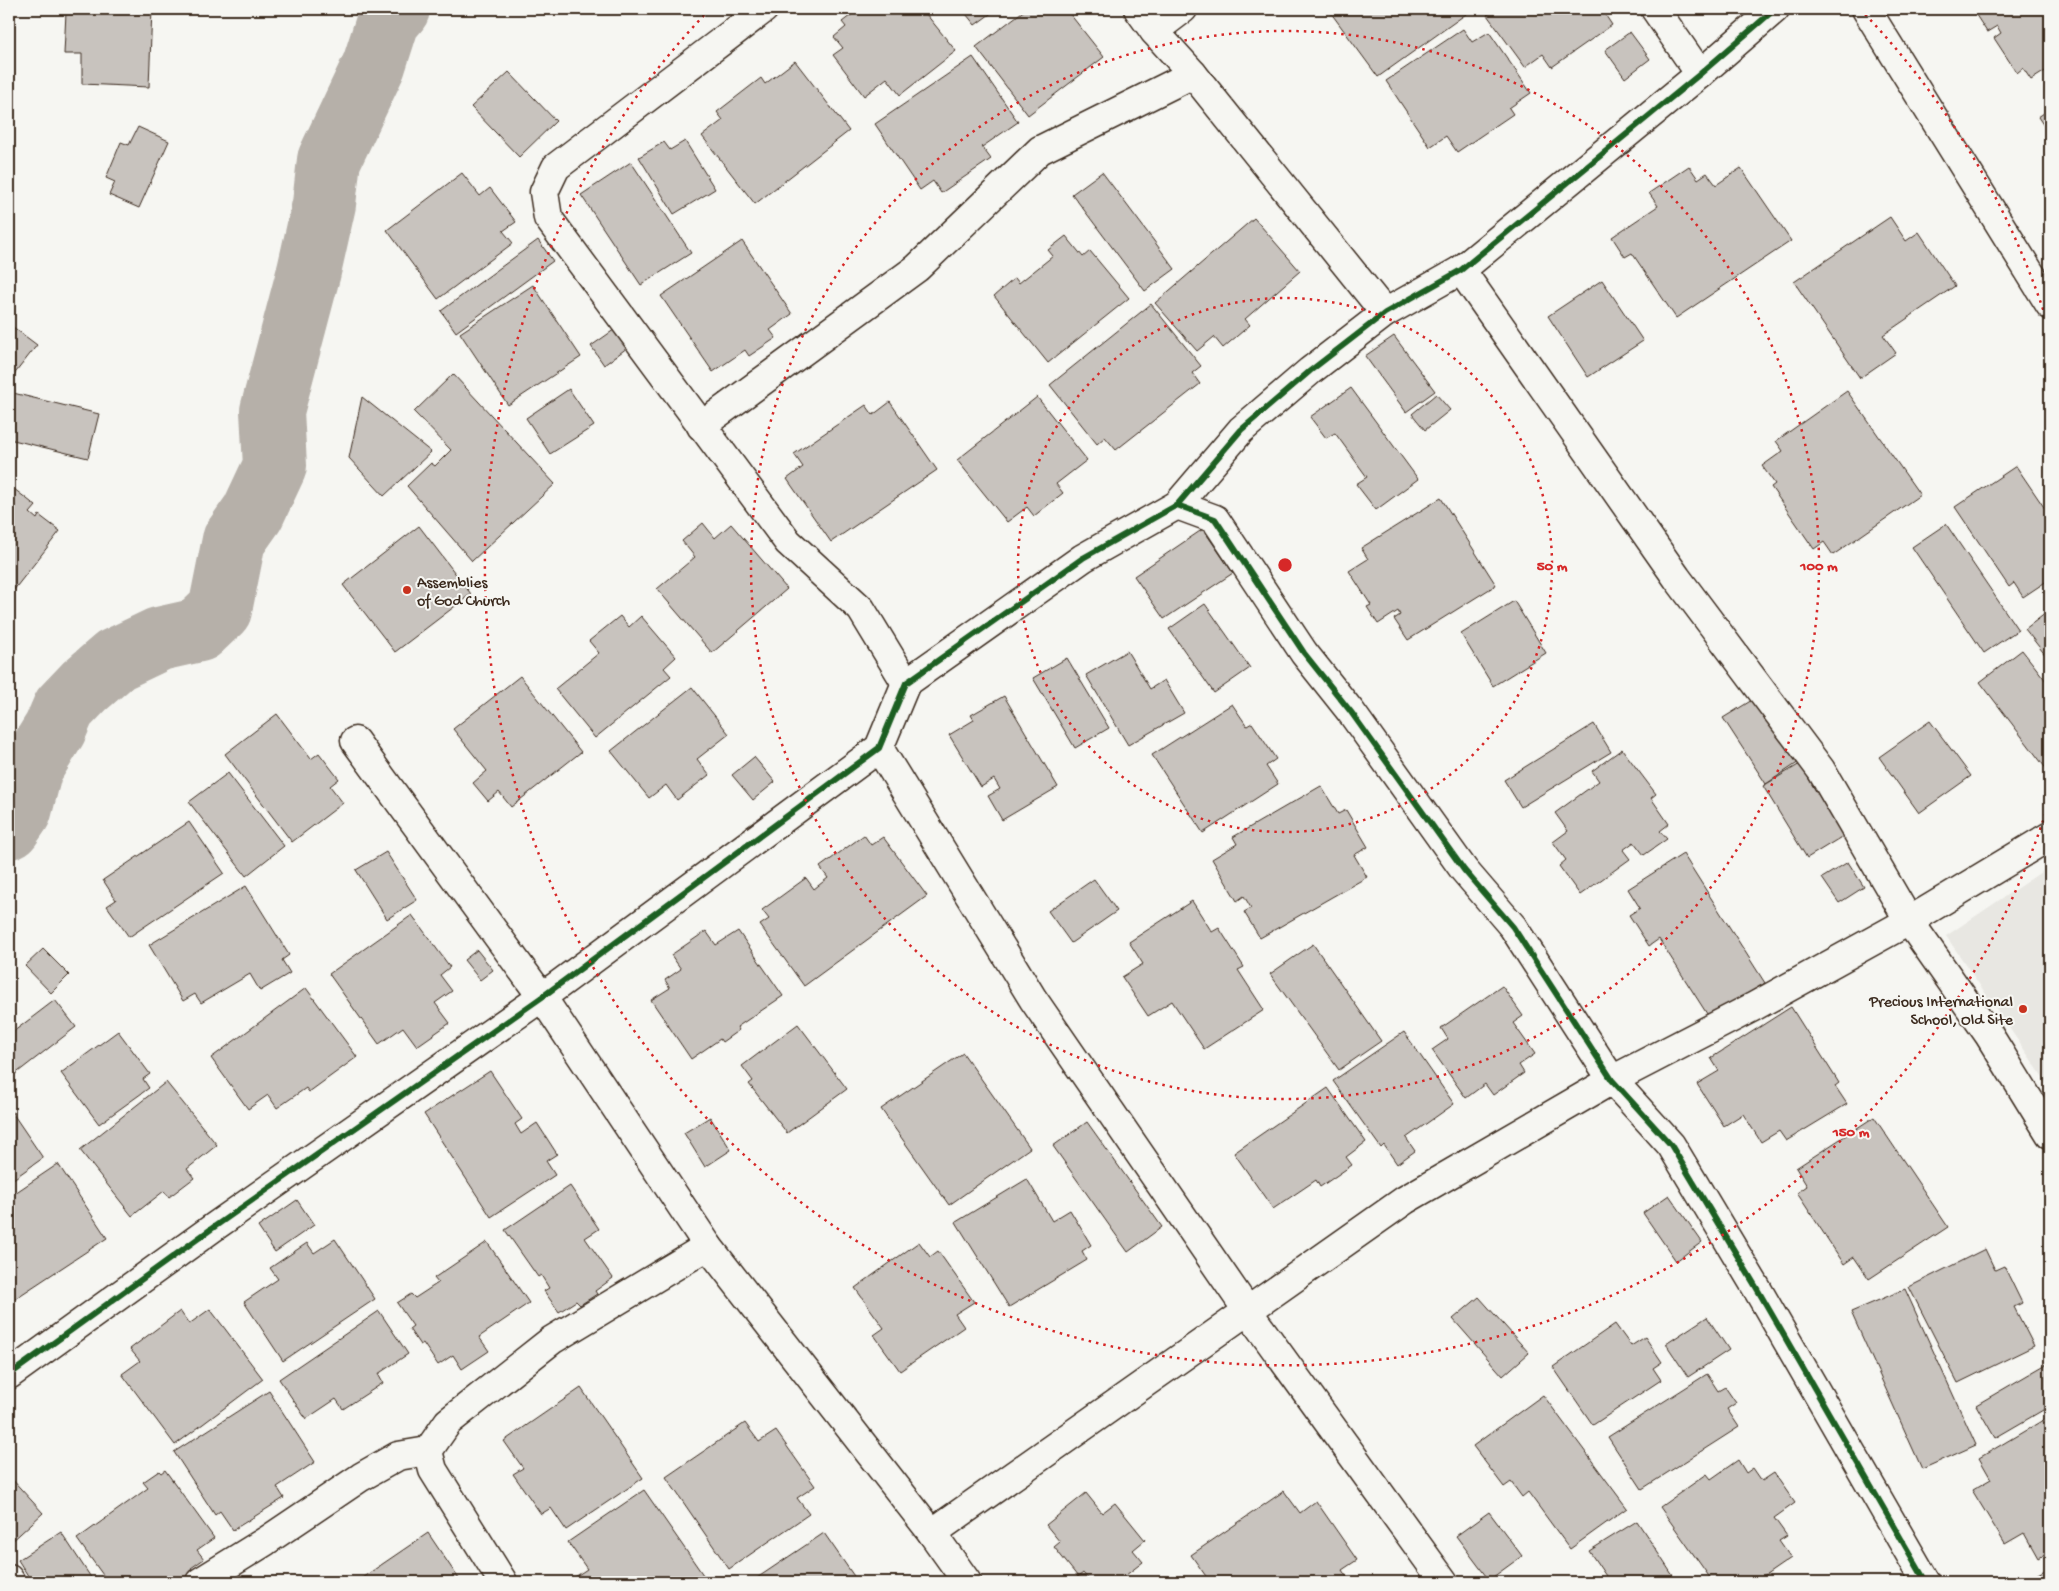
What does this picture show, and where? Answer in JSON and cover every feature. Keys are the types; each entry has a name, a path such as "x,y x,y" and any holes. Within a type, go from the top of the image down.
{"street":[{"path":"764,9 556,167 544,192 548,218 788,542 861,609 906,683"},
{"path":"1138,9 1154,31 1193,74 1385,313"},
{"path":"1154,31 1184,9"},
{"path":"1655,9 1700,74"},
{"path":"9,1375 542,997 879,748 906,683 1083,558 1177,505 1241,430 1310,371 1385,313 1461,270 1700,74 1776,9"},
{"path":"1866,9 2050,305"},
{"path":"701,426 918,268 1040,150 1193,74"},
{"path":"1461,270 1677,578 1821,770 1909,921 1989,1035 2050,1134"},
{"path":"1177,505 1215,519 1304,653 1350,712 1464,870 1513,926 1612,1080 1671,1146 1756,1286 1926,1582"},
{"path":"355,741 542,997 708,1246 932,1533 967,1582"},
{"path":"879,748 1033,999 1247,1310 1444,1582"},
{"path":"932,1533 1405,1200 1612,1080 1753,1007 1909,921 2050,836"},
{"path":"200,1582 266,1542 361,1477 398,1456 428,1451 448,1422 552,1340 708,1246"},
{"path":"428,1451 432,1470 503,1582"}],"shaded area":[{"name":"Precious International School, Old Site","path":"2050,866 2050,1081 2047,1083 1946,936"}],"building":[{"path":"84,9 152,9 149,87 82,84 82,54 64,54 66,12 84,13"},
{"path":"859,9 922,9 956,51 900,95 887,78 864,96 833,55 843,48 834,37 846,27 842,22"},
{"path":"962,9 997,9 975,25"},
{"path":"1026,9 1066,9 1104,57 1028,115 976,47"},
{"path":"1328,9 1473,9 1378,77"},
{"path":"1496,9 1616,9 1606,16 1612,25 1552,67 1543,54 1525,67 1487,15"},
{"path":"1972,9 2050,9 2050,68 2031,80 2023,68 2017,73 1994,38 2001,33 1997,26 1987,32"},
{"path":"1463,29 1472,42 1489,32 1531,93 1509,108 1513,114 1457,152 1446,136 1430,147 1386,81"},
{"path":"1630,32 1650,59 1625,78 1605,50"},
{"path":"973,57 1018,122 982,147 991,159 941,193 933,181 920,190 875,124"},
{"path":"795,61 849,131 755,204 702,136 723,120 717,112 761,78 765,84"},
{"path":"509,72 556,121 519,157 471,107"},
{"path":"2050,109 2050,135 2038,117"},
{"path":"138,127 169,141 139,208 109,195 115,182 106,178 121,142 129,145"},
{"path":"685,141 715,189 674,214 639,157 664,142 670,150"},
{"path":"631,162 691,253 641,285 581,195"},
{"path":"1689,166 1698,179 1707,173 1716,185 1741,168 1791,241 1676,318 1632,253 1625,257 1612,237 1658,206 1649,193"},
{"path":"1102,172 1175,269 1145,291 1072,194"},
{"path":"462,173 480,196 490,188 516,222 503,231 513,243 438,299 387,230"},
{"path":"1890,217 1906,241 1919,232 1955,286 1883,335 1896,353 1860,378 1794,282"},
{"path":"1254,218 1300,271 1245,319 1250,325 1223,348 1214,337 1197,351 1155,303"},
{"path":"1066,236 1083,257 1090,251 1129,298 1048,363 994,296 1015,278 1019,283 1053,256 1048,250"},
{"path":"538,240 553,261 456,332 441,311"},
{"path":"742,241 792,314 770,330 776,338 749,356 745,350 713,372 661,296"},
{"path":"1602,280 1643,341 1588,377 1548,316"},
{"path":"533,285 581,357 508,405 460,333"},
{"path":"1151,304 1201,366 1192,373 1200,384 1116,450 1105,437 1097,444 1050,385"},
{"path":"9,324 37,345 9,381"},
{"path":"618,327 631,345 604,365 591,346"},
{"path":"1394,336 1435,391 1406,412 1365,356"},
{"path":"453,374 555,484 472,561 407,486 431,463 435,466 451,450 414,412"},
{"path":"1351,388 1418,479 1376,510 1356,484 1367,477 1335,433 1326,438 1310,417"},
{"path":"569,389 594,426 550,454 526,418"},
{"path":"1847,391 1920,495 1833,555 1824,542 1814,549 1771,487 1775,484 1762,466 1783,451 1776,441"},
{"path":"9,392 99,414 88,458 9,439"},
{"path":"1436,394 1450,410 1425,430 1412,414"},
{"path":"362,397 431,452 384,496 349,458"},
{"path":"1037,397 1087,460 1056,484 1063,493 1034,516 1027,507 1007,522 957,460"},
{"path":"890,402 937,470 831,542 787,479 803,467 794,454 866,405 873,415"},
{"path":"2016,466 2050,516 2050,579 2023,597 2014,583 2009,587 1955,507"},
{"path":"9,485 36,506 30,513 37,519 39,515 60,531 13,591 9,587"},
{"path":"1441,498 1496,585 1408,640 1394,619 1400,615 1398,611 1378,624 1367,607 1371,605 1349,571 1368,559 1361,548"},
{"path":"703,523 715,538 731,524 787,589 712,653 657,589 695,557 682,541"},
{"path":"1946,524 2018,630 1984,653 1912,547"},
{"name":"Assemblies of God Church","path":"419,526 471,594 395,652 343,585"},
{"path":"1203,529 1233,573 1164,619 1134,576"},
{"path":"1514,601 1546,653 1493,686 1461,634"},
{"path":"1205,604 1250,668 1214,693 1169,629"},
{"path":"2050,610 2050,661 2025,629"},
{"path":"620,616 629,627 641,616 676,657 664,668 671,676 595,738 555,689 599,653 589,641"},
{"path":"2022,650 2050,686 2050,770 2048,771 1980,682"},
{"path":"1127,651 1150,689 1164,680 1184,713 1128,745 1086,675"},
{"path":"1067,658 1109,728 1075,748 1033,678"},
{"path":"520,676 581,752 511,807 499,792 488,801 473,783 487,771 453,729"},
{"path":"692,687 729,734 697,759 709,775 677,800 666,785 649,798 611,751"},
{"path":"1004,696 1058,787 1002,820 988,796 1000,789 994,779 981,787 949,735 974,720 971,715"},
{"path":"1757,697 1799,762 1766,784 1723,718"},
{"path":"1232,704 1247,726 1252,723 1276,759 1266,766 1278,784 1203,833 1152,755"},
{"path":"277,714 311,759 319,753 339,779 330,786 343,803 292,842 225,754"},
{"path":"1930,721 1971,776 1919,813 1879,757"},
{"path":"1594,724 1611,752 1521,807 1504,780"},
{"path":"1622,749 1656,794 1651,798 1669,824 1660,831 1667,839 1644,855 1634,842 1623,850 1630,859 1580,895 1559,866 1566,860 1553,842 1568,831 1555,813 1599,781 1592,771"},
{"path":"754,757 775,782 753,800 732,775"},
{"path":"1800,764 1843,836 1807,858 1763,786"},
{"path":"228,773 284,846 246,876 189,802"},
{"path":"1321,786 1338,814 1346,810 1368,847 1354,855 1367,877 1260,938 1244,912 1251,908 1244,896 1237,901 1212,859 1237,844 1233,837"},
{"path":"189,822 224,873 129,937 107,906 116,900 103,880"},
{"path":"864,835 871,845 883,837 927,896 804,986 760,925 769,919 762,910 806,878 814,889 828,878 820,867"},
{"path":"386,852 417,900 387,919 356,870"},
{"path":"1683,854 1765,983 1709,1017 1659,939 1649,946 1629,915 1640,908 1628,889"},
{"path":"1848,862 1864,887 1839,903 1822,878"},
{"path":"1094,879 1117,911 1071,943 1048,911"},
{"path":"246,886 289,955 282,960 290,973 260,991 250,974 201,1003 195,994 183,1001 149,945"},
{"path":"1192,901 1212,932 1219,928 1244,967 1238,970 1264,1010 1204,1049 1172,1001 1148,1016 1122,977 1143,964 1129,942"},
{"path":"412,915 450,967 440,975 452,991 435,1003 450,1023 417,1046 403,1027 379,1044 329,974"},
{"path":"706,931 716,945 738,931 783,996 737,1027 739,1030 722,1042 720,1039 691,1059 651,1000 670,988 665,980 681,969 671,955"},
{"path":"1313,944 1381,1041 1339,1070 1270,974"},
{"path":"43,949 69,975 51,993 25,966"},
{"path":"477,950 493,970 480,980 464,960"},
{"path":"1502,986 1523,1016 1513,1023 1535,1054 1519,1065 1524,1073 1493,1095 1485,1084 1466,1098 1432,1050 1448,1039 1441,1028"},
{"path":"306,988 357,1057 309,1092 306,1088 277,1108 268,1095 248,1109 211,1058"},
{"path":"55,1000 76,1027 14,1075 9,1069 9,1035"},
{"path":"1791,1007 1839,1083 1835,1086 1847,1104 1786,1141 1779,1131 1761,1142 1743,1114 1724,1126 1697,1084 1719,1071 1711,1058"},
{"path":"798,1024 847,1089 787,1133 749,1084 753,1081 742,1066"},
{"path":"118,1031 150,1074 143,1079 149,1088 99,1124 61,1073"},
{"path":"1404,1032 1454,1104 1406,1138 1415,1151 1397,1164 1384,1145 1381,1148 1333,1081"},
{"path":"963,1053 1030,1148 949,1205 881,1109"},
{"path":"490,1071 522,1119 515,1124 521,1134 537,1123 557,1154 546,1161 555,1175 491,1217 424,1114"},
{"path":"166,1082 217,1145 187,1169 194,1178 169,1197 164,1191 132,1216 80,1150"},
{"path":"1328,1088 1366,1142 1346,1157 1352,1165 1320,1187 1316,1180 1273,1209 1234,1153"},
{"path":"9,1108 43,1158 9,1182"},
{"path":"710,1117 731,1150 705,1167 684,1133"},
{"path":"1874,1117 1948,1227 1869,1279 1854,1257 1844,1264 1797,1193 1807,1186 1796,1168"},
{"path":"1087,1122 1162,1227 1128,1252 1053,1146"},
{"path":"58,1164 107,1238 10,1302 9,1197"},
{"path":"1027,1179 1052,1221 1070,1210 1091,1245 1082,1251 1087,1260 1009,1307 956,1222"},
{"path":"570,1186 599,1229 585,1238 613,1278 595,1291 597,1294 580,1305 576,1301 559,1312 544,1291 549,1288 541,1275 538,1277 505,1230"},
{"path":"1669,1195 1702,1242 1676,1261 1643,1213"},
{"path":"297,1200 314,1225 275,1252 258,1227"},
{"path":"335,1239 375,1299 283,1361 244,1302 278,1279 270,1268 307,1243 314,1253"},
{"path":"487,1242 529,1303 479,1337 489,1351 462,1369 453,1355 438,1365 423,1343 420,1345 409,1329 413,1326 397,1303 411,1294 415,1298 438,1283 434,1278"},
{"path":"919,1242 930,1257 938,1251 974,1302 955,1314 964,1327 900,1371 874,1335 884,1328 855,1288"},
{"path":"1985,1249 1995,1270 2004,1266 2022,1303 2014,1307 2034,1346 1958,1383 1909,1287"},
{"path":"1905,1289 1976,1445 1922,1469 1851,1312"},
{"path":"1479,1297 1529,1353 1503,1376 1453,1319"},
{"path":"210,1309 263,1379 175,1445 122,1374 140,1361 130,1349 180,1311 189,1324"},
{"path":"379,1311 408,1354 378,1374 383,1383 343,1409 336,1399 306,1419 279,1379"},
{"path":"1707,1317 1729,1350 1688,1377 1666,1344"},
{"path":"1615,1324 1631,1346 1645,1337 1662,1362 1653,1368 1661,1380 1593,1425 1553,1367"},
{"path":"2050,1362 2050,1406 1995,1438 1976,1405"},
{"path":"1707,1374 1718,1391 1725,1387 1736,1403 1727,1409 1739,1427 1642,1489 1608,1437"},
{"path":"581,1388 643,1478 566,1530 551,1508 541,1514 513,1474 523,1468 504,1441"},
{"path":"269,1391 315,1462 277,1487 284,1498 233,1530 220,1511 215,1515 174,1452"},
{"path":"1543,1395 1627,1508 1570,1549 1528,1492 1522,1497 1511,1482 1504,1487 1473,1446"},
{"path":"2050,1416 2050,1551 2038,1558 2024,1533 2005,1544 1972,1490 1991,1479 1979,1458"},
{"path":"745,1423 759,1442 776,1431 815,1486 797,1498 809,1514 729,1569 666,1477"},
{"path":"1738,1460 1746,1473 1753,1468 1762,1481 1774,1473 1795,1503 1774,1518 1787,1536 1779,1541 1791,1558 1756,1582 1713,1582 1660,1507 1707,1474 1711,1479"},
{"path":"165,1470 214,1538 197,1550 204,1559 191,1568 196,1574 184,1582 108,1582 77,1539 148,1488 143,1482 159,1471 161,1473"},
{"path":"9,1476 43,1513 9,1544"},
{"path":"644,1490 708,1582 578,1582 575,1577 587,1569 568,1542"},
{"path":"1284,1491 1300,1513 1316,1501 1357,1560 1342,1570 1350,1582 1210,1582 1191,1555"},
{"path":"1086,1493 1102,1513 1115,1503 1145,1540 1133,1550 1143,1562 1117,1582 1091,1582 1083,1573 1078,1577 1054,1547 1060,1542 1046,1525"},
{"path":"1489,1512 1522,1556 1489,1580 1456,1536"},
{"path":"1637,1521 1677,1582 1610,1582 1589,1551"},
{"path":"61,1532 94,1582 32,1582 18,1560"},
{"path":"428,1533 461,1582 356,1582"},
{"path":"824,1533 858,1582 751,1582"},
{"path":"2050,1567 2050,1582 2024,1582"}],"waterway":[{"path":"9,827 20,811 31,768 55,729 64,708 85,686 115,660 159,639 199,630 220,610 234,540 253,513 275,466 272,411 309,271 324,204 329,160 374,65 388,21 398,9"}],"cycle path":[{"path":"9,1375 214,1227 542,997 879,748 906,683 1083,558 1177,505 1241,430 1310,371 1385,313 1461,270 1700,74 1775,9"},
{"path":"1177,505 1215,519 1304,653 1351,712 1464,870 1513,927 1612,1080 1671,1145 1756,1287 1926,1582"}],"place":[{"name":"Assemblies of God Church","path":"407,590"},
{"name":"Precious International School, Old Site","path":"2023,1009"}]}
